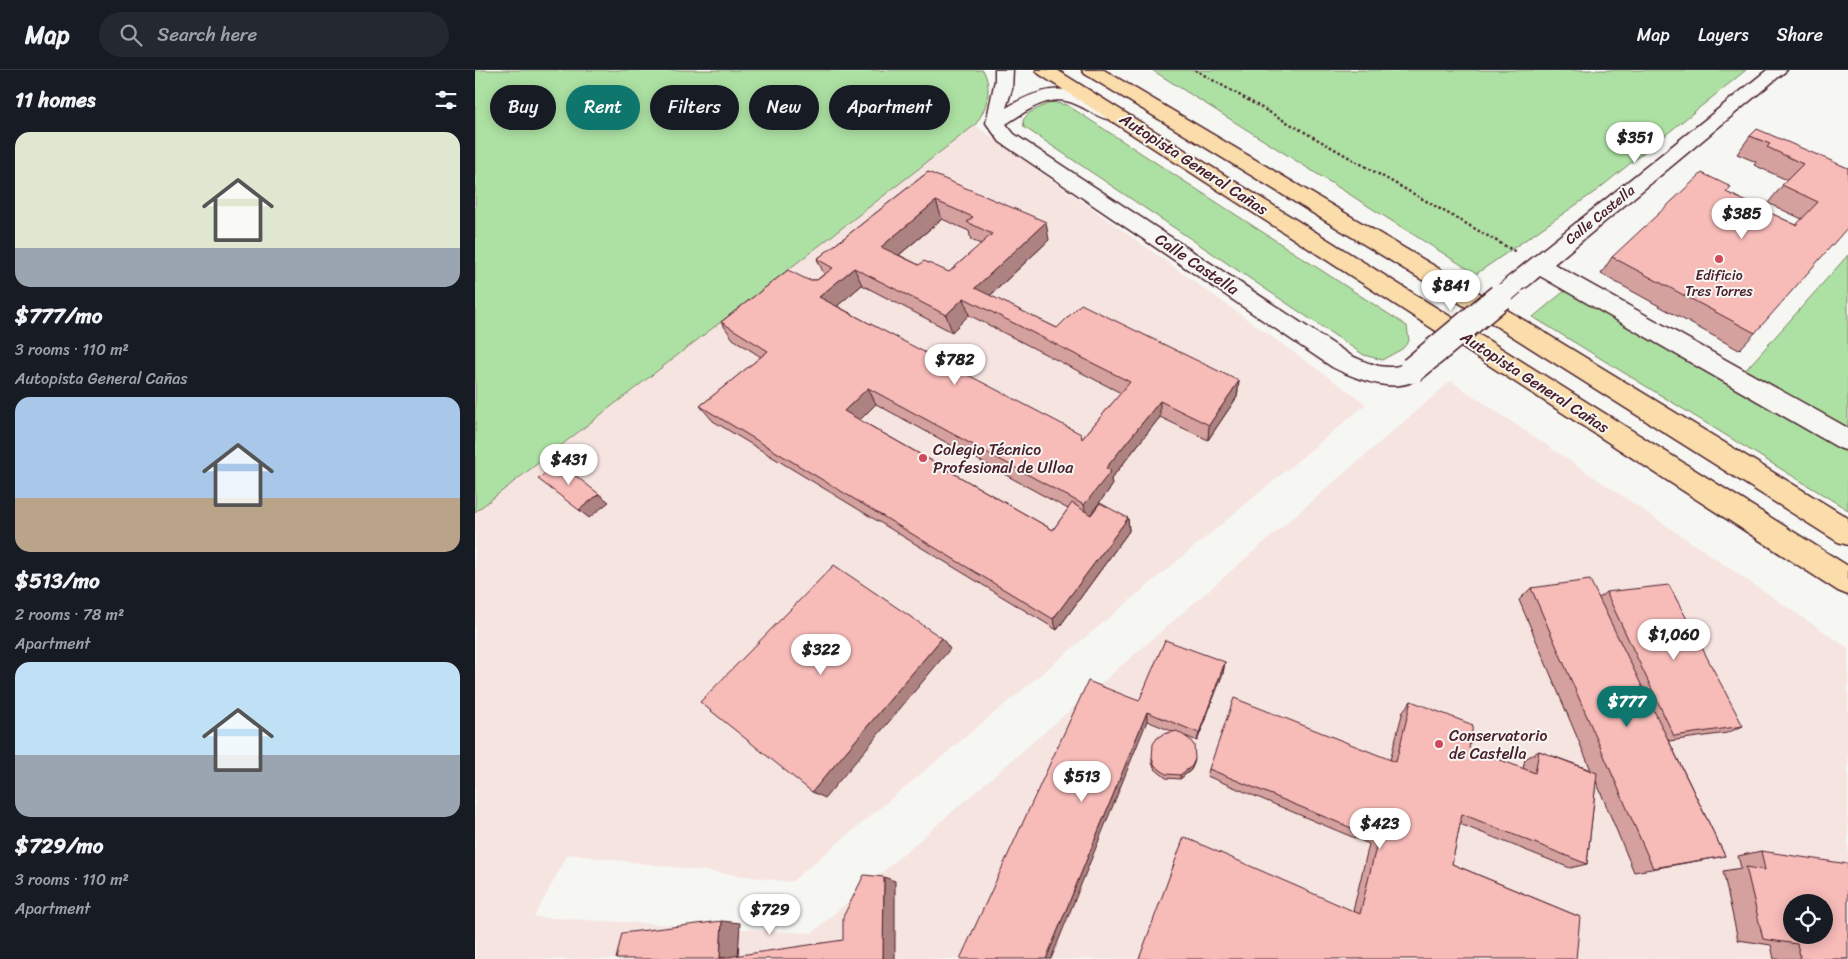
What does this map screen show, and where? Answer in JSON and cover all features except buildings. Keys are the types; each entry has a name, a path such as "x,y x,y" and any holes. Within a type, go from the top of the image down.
{"highway":[{"name":"Autopista General Cañas","path":"1045,70 1848,582"},
{"name":"Autopista General Cañas","path":"1091,70 1450,286 1848,533"},
{"path":"1127,70 1450,286"}],"street":[{"path":"995,122 1006,80 1004,70"},
{"name":"Calle Castella","path":"995,122 998,130 1007,138 1341,361 1367,373 1379,376 1392,376 1405,374 1411,370 1779,70"},
{"path":"995,122 1037,98 1056,94 1075,97 1139,129"},
{"path":"1539,265 1848,441"}],"path":[{"path":"1195,70 1539,265"}],"shaded area":[{"path":"975,125 1366,404 791,882 568,854 534,917 812,933 1451,381 1848,648 1848,959 475,959 475,512"}],"green space":[{"path":"475,70 983,70 988,84 987,98 983,112 975,125 475,512"},
{"path":"1152,70 1746,70 1596,191 1476,274"},
{"path":"1051,102 1067,105 1407,326 1409,341 1402,349 1382,360 1364,355 1024,127 1023,120 1029,113"},
{"path":"1848,255 1848,510 1533,317 1579,279 1744,372"}],"place":[{"name":"Edificio Tres Torres","path":"1719,259"},
{"name":"Colegio Técnico Profesional de Ulloa","path":"923,458"},
{"name":"Conservatorio de Castella","path":"1439,744"}]}
